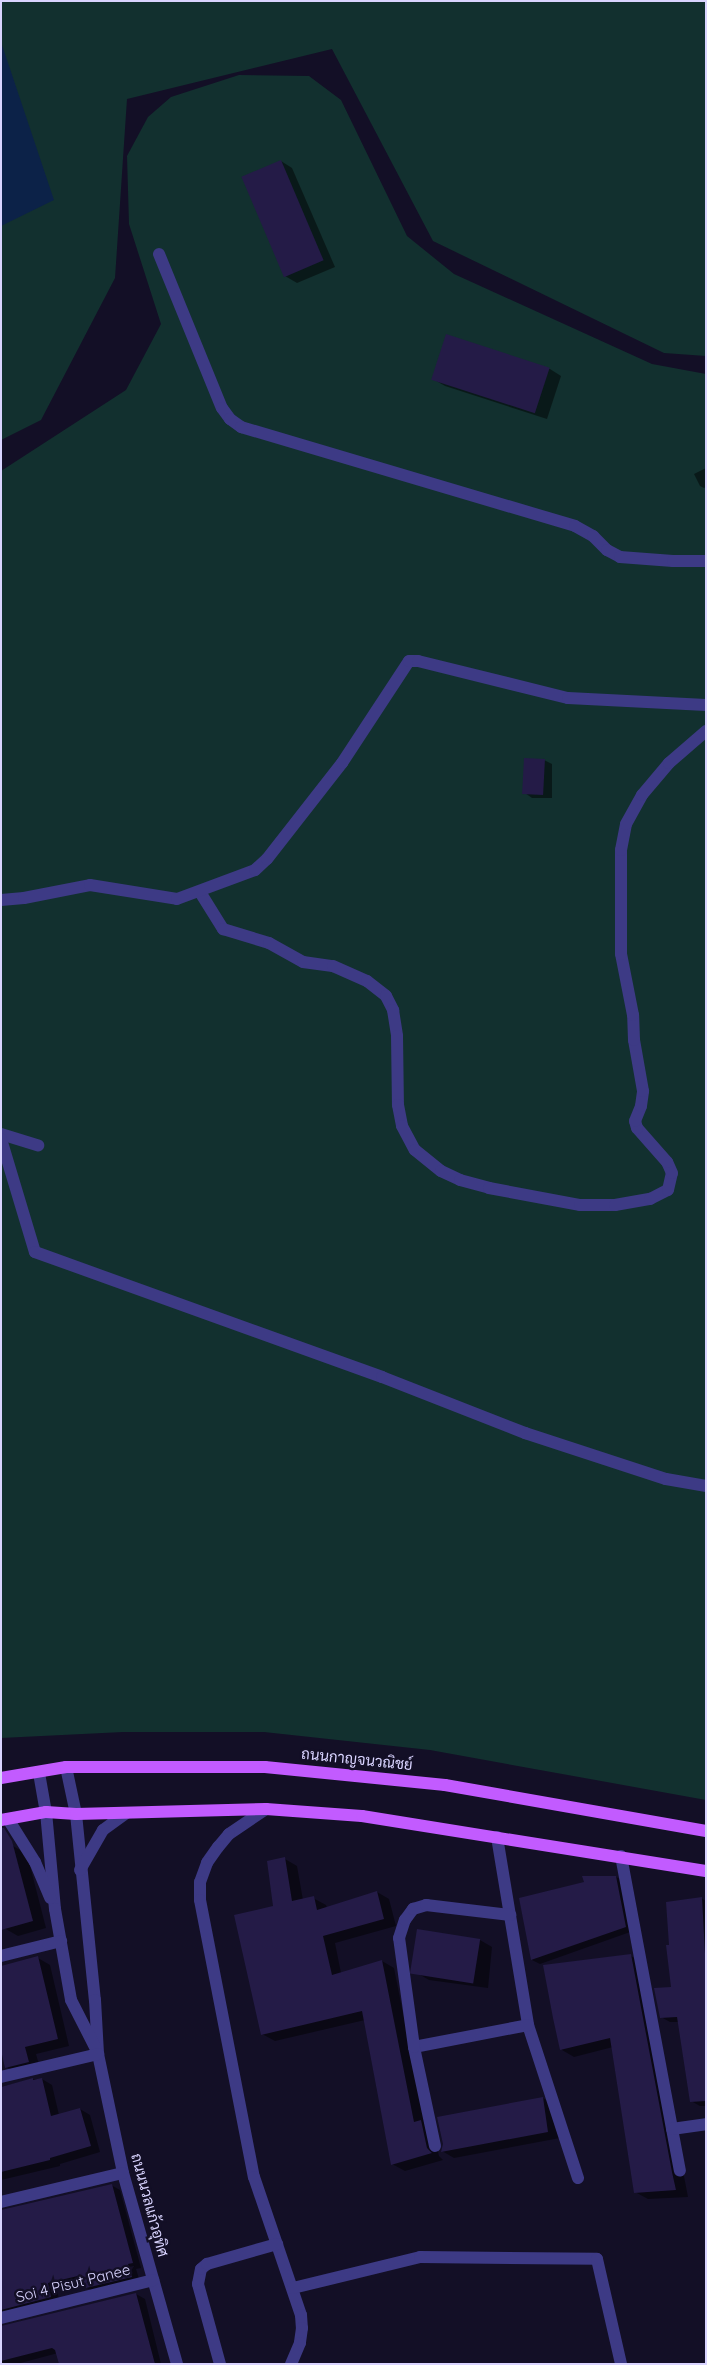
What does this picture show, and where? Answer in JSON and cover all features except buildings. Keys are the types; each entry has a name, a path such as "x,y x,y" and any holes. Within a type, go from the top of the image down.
{"main road":[{"name":"ถนนกาญจนวณิชย์","path":"1,1778 66,1767 265,1767 445,1785 706,1831"},
{"path":"5,1819 46,1812 76,1814 266,1809 362,1816 621,1856 706,1872"}],"street":[{"path":"159,254 222,408 230,419 241,427 575,526 593,536 607,550 620,556 673,561 706,561"},
{"path":"1,900 24,898 90,885 171,900 200,892 248,874 261,865 342,763 409,661 418,661 568,698 706,705"},
{"path":"200,892 224,929 268,943 302,962 334,966 367,981 384,993 390,1002 395,1017 398,1105 402,1126 416,1150 441,1170 460,1180 489,1188 580,1205 615,1205 650,1198 668,1190 672,1174 667,1162 637,1128 635,1121 641,1106 643,1091 634,1040 633,1015 621,954 620,850 626,824 642,794 669,763 706,731"},
{"path":"1,1134 38,1145"},
{"path":"1,1139 35,1252 382,1376 525,1433 666,1479 706,1486"},
{"name":"ถนนนวลแก้วอุทิศ","path":"66,1767 76,1814 80,1870 95,2000 98,2054 123,2173 177,2364"},
{"name":"ถนนนวลแก้วอุทิศ","path":"39,1773 46,1812 55,1909 71,2000 98,2054"},
{"path":"266,1809 229,1834 206,1863 200,1882 200,1900 254,2177 293,2288 302,2328 300,2343 291,2364"},
{"path":"80,1870 103,1830 126,1813"},
{"path":"5,1819 35,1862 55,1909"},
{"path":"497,1837 528,2025 578,2178"},
{"path":"621,1856 680,2171"},
{"path":"435,2146 414,2047 399,1938 413,1909 426,1905 510,1915"},
{"path":"1,1956 61,1941"},
{"path":"414,2047 528,2025"},
{"path":"1,2077 98,2054"},
{"path":"672,2129 706,2124"},
{"path":"1,2202 123,2173"},
{"path":"220,2364 198,2284 201,2269 207,2264 276,2244"},
{"path":"293,2288 420,2257 596,2259 621,2364"},
{"name":"Soi 4 Pisut Panee","path":"1,2318 153,2280"}],"green space":[{"path":"1,1 706,1 706,356 664,353 433,241 332,49 127,99 115,278 41,420 1,440"},
{"path":"239,75 309,76 341,100 407,236 454,274 652,364 706,374 706,1800 430,1750 264,1732 123,1732 1,1738 1,471 126,390 161,324 129,224 127,156 148,117 171,97"}],"water":[{"path":"1,42 54,200 1,226"}]}
